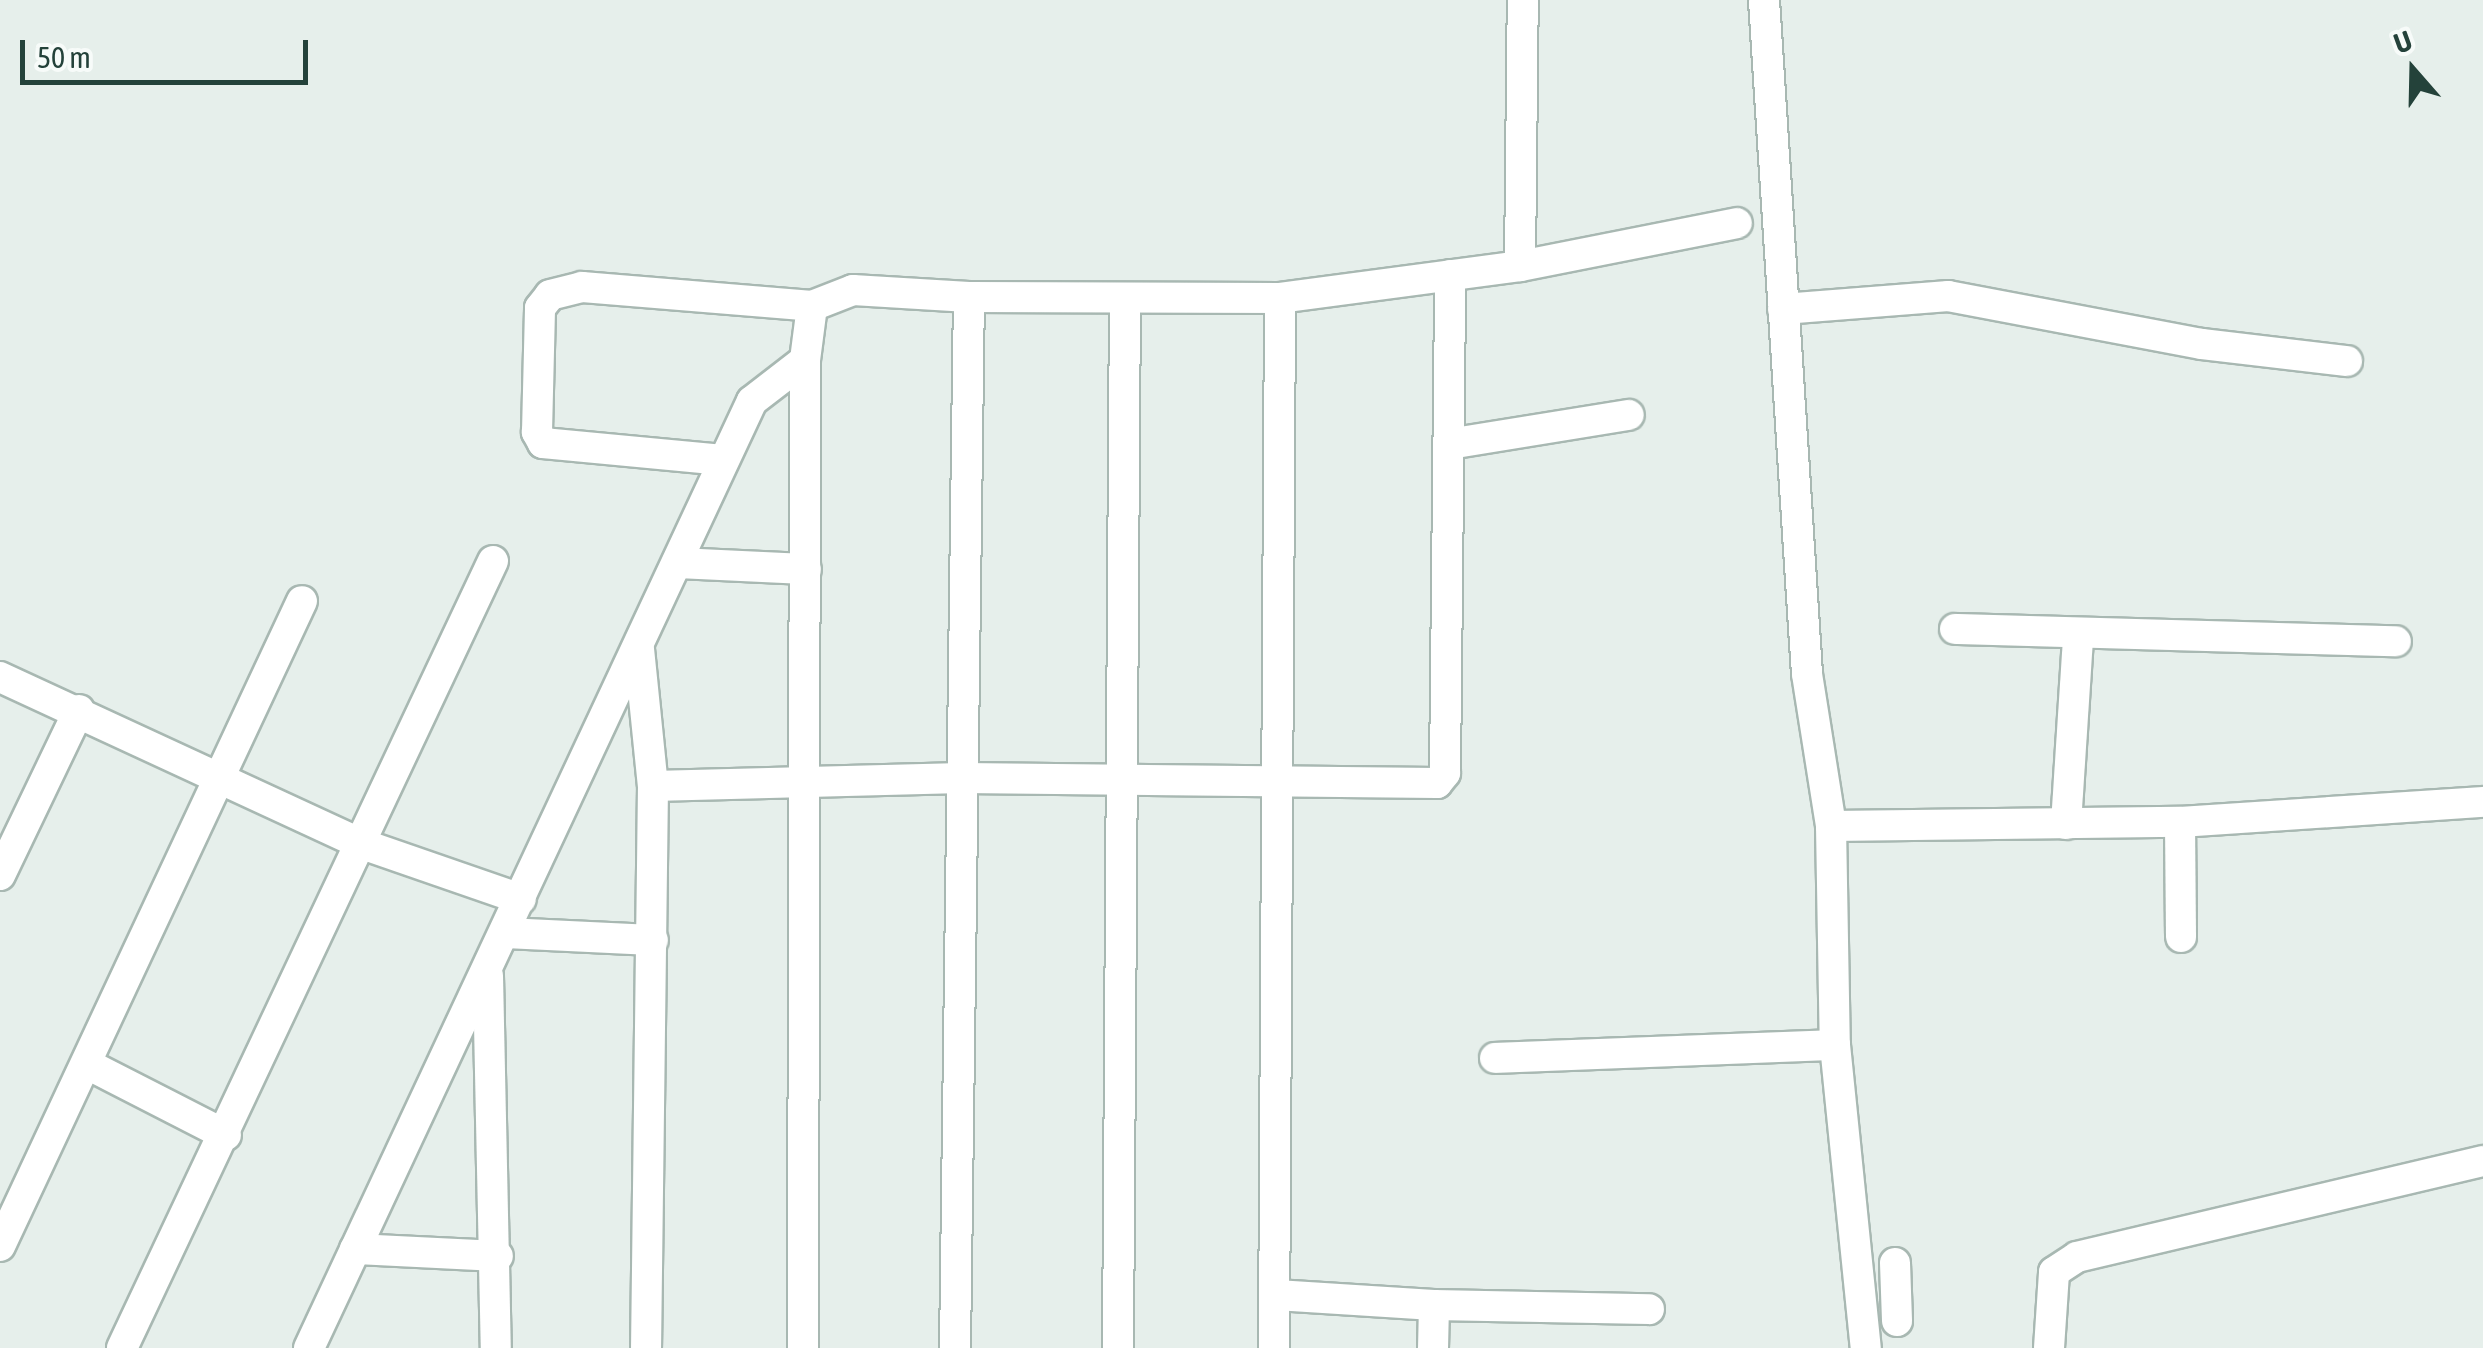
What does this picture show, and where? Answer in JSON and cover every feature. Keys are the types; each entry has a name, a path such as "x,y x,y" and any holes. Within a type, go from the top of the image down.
{"street":[{"path":"1520,266 1523,0"},
{"path":"1764,0 1807,674 1831,826 1835,1045 1866,1348"},
{"path":"723,460 544,443 537,432 540,308 550,295 582,287 812,306 853,290 969,298 1280,298 1520,266 1737,223"},
{"path":"653,786 962,778 1426,788 1445,773 1450,275"},
{"path":"1783,309 1948,296 2183,341 2347,361"},
{"path":"955,1348 969,298"},
{"path":"1274,1348 1280,298"},
{"path":"1118,1348 1125,299"},
{"path":"803,1348 808,784 805,360 812,306"},
{"path":"309,1348 522,900 723,460 763,389 805,360"},
{"path":"1448,444 1629,415"},
{"path":"122,1348 226,1136 493,561"},
{"path":"677,563 806,569"},
{"path":"0,1246 302,601"},
{"path":"1955,630 2078,638 2396,641"},
{"path":"2066,824 2078,638"},
{"path":"639,646 653,786 646,1348"},
{"path":"0,677 218,774 362,844 522,900"},
{"path":"0,875 79,710"},
{"path":"1831,826 2180,822 2483,802"},
{"path":"2180,822 2182,936"},
{"path":"505,932 653,940"},
{"path":"488,970 498,1256 496,1348"},
{"path":"1494,1058 1835,1045"},
{"path":"87,1064 226,1136"},
{"path":"2049,1348 2054,1272 2077,1257 2483,1161"},
{"path":"355,1249 498,1256"},
{"path":"1863,1293 1896,1292"},
{"path":"1276,1295 1434,1305 1648,1309"},
{"path":"1433,1348 1434,1305"},
{"path":"326,1310 329,1348"}]}
